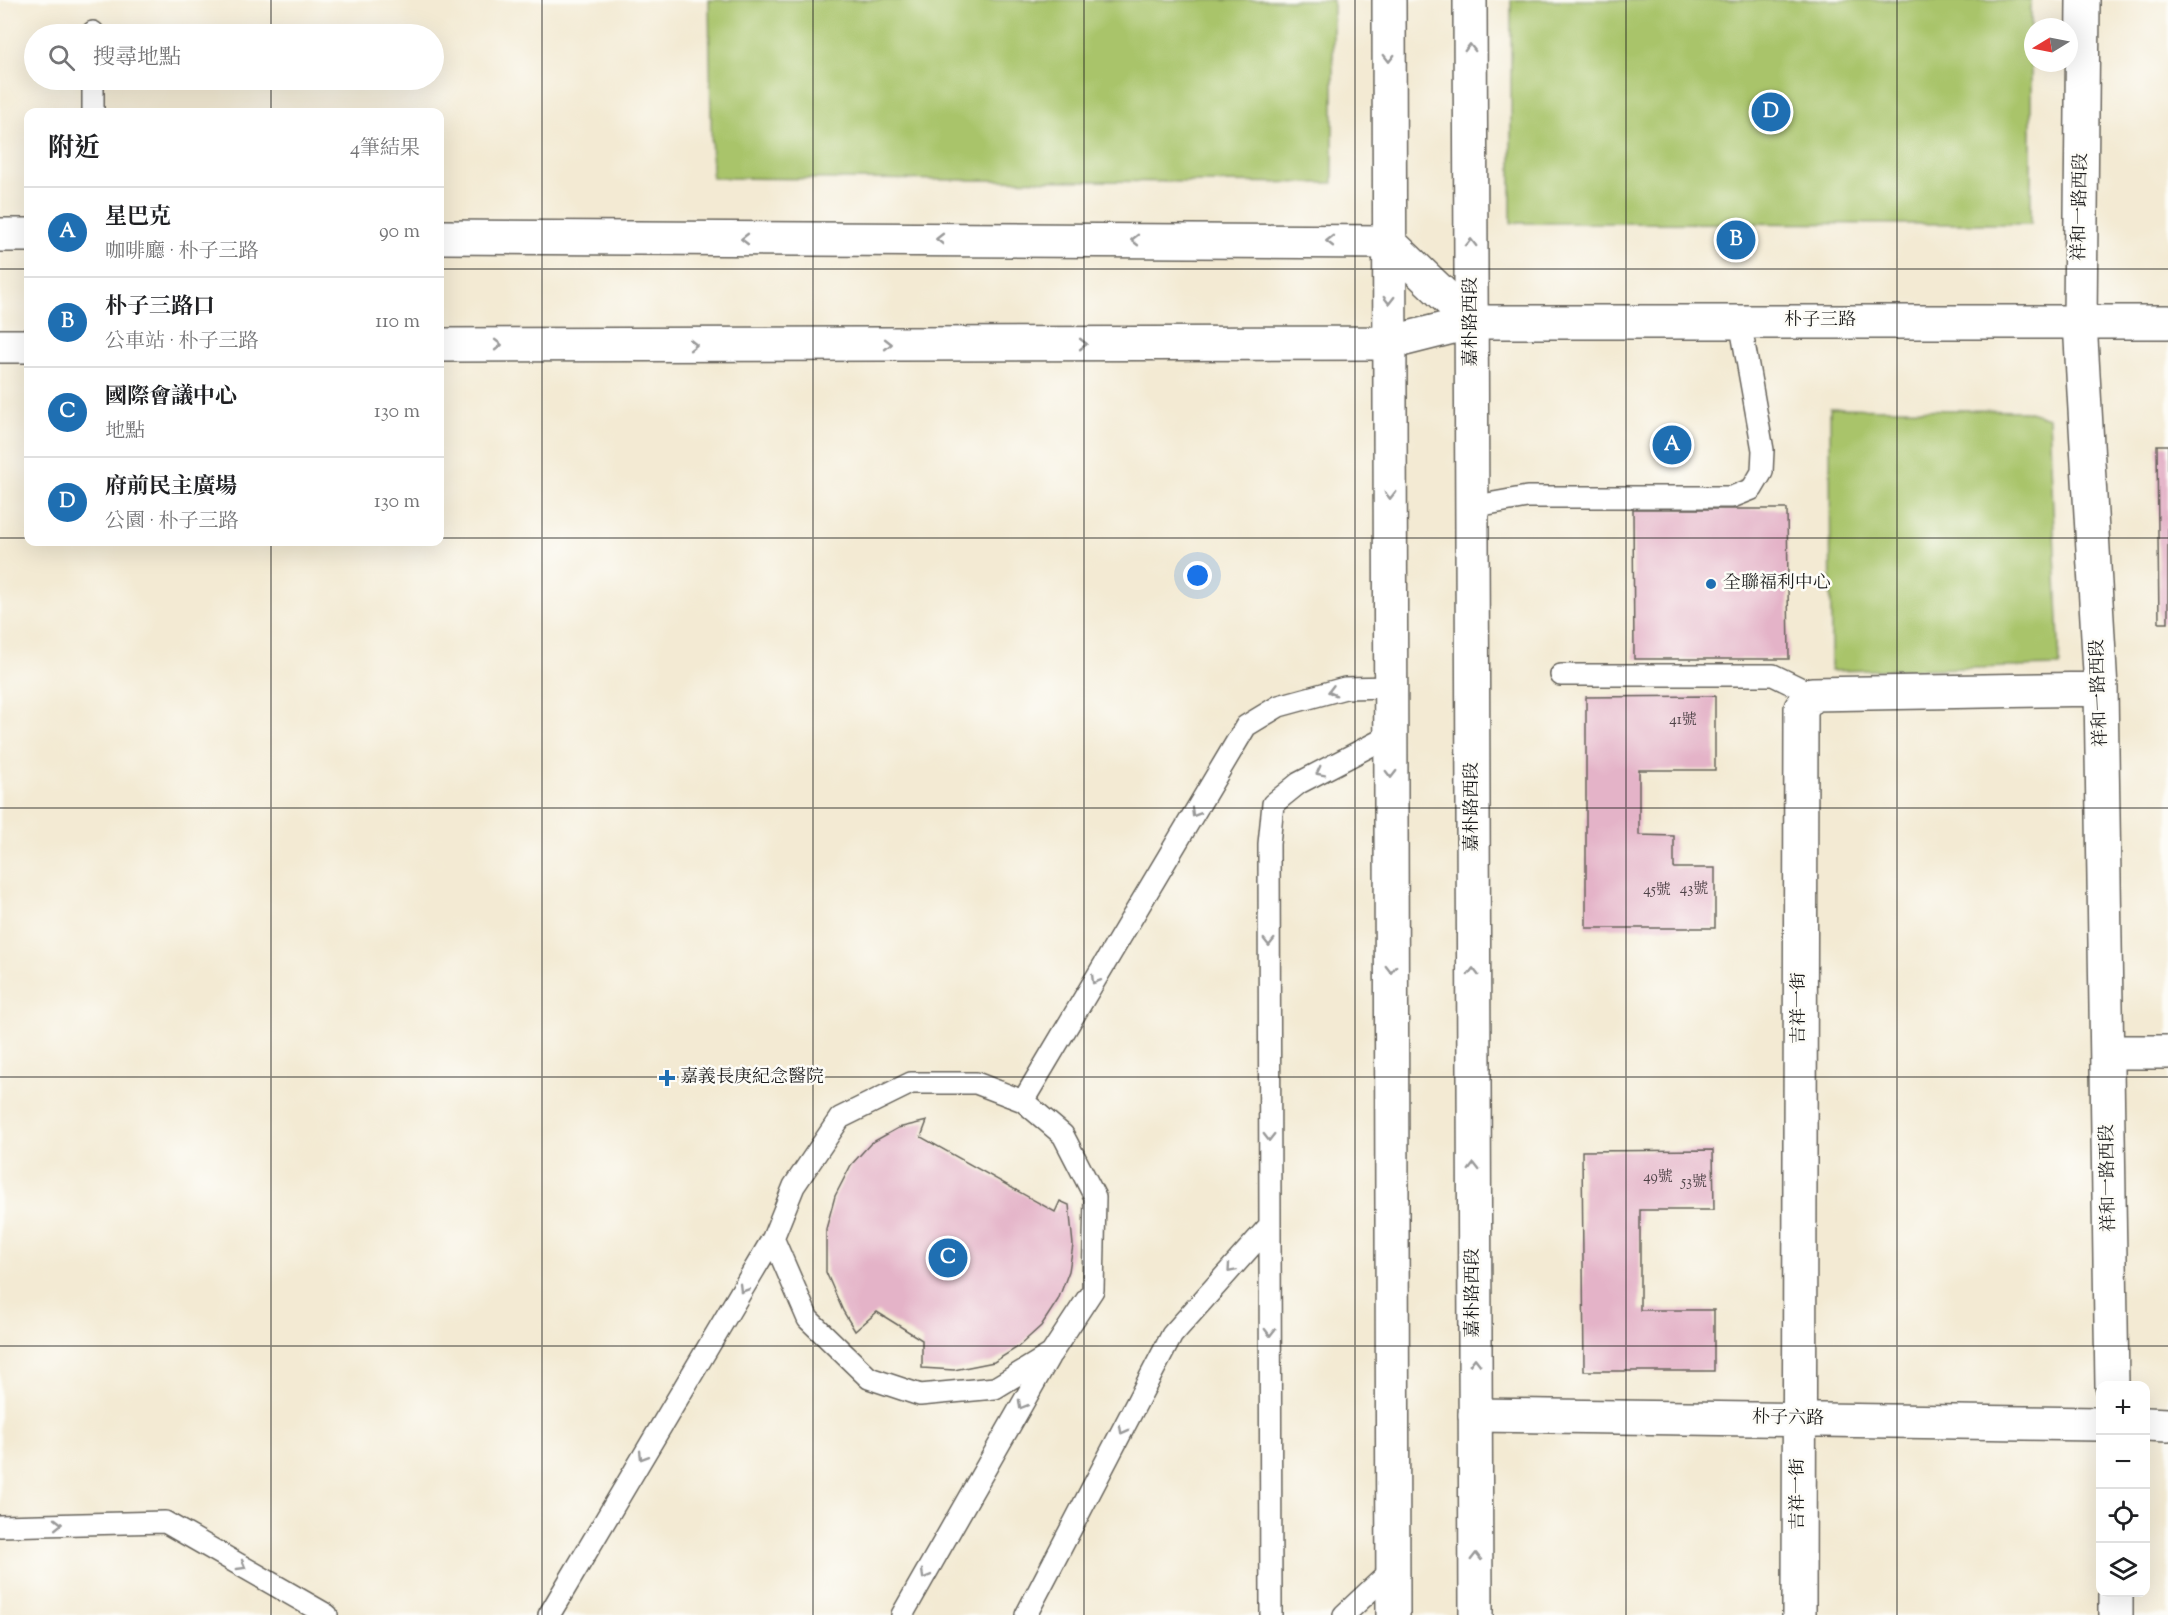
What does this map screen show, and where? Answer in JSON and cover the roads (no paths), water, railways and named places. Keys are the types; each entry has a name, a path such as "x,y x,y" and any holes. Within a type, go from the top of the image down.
{"street":[{"path":"1389,0 1394,1615"},
{"name":"嘉朴路西段","path":"1470,0 1476,1615"},
{"name":"祥和一路西段","path":"2083,0 2080,322 2101,689 2112,1381"},
{"path":"0,235 24,235"},
{"path":"444,237 1389,242 1472,322"},
{"name":"朴子三路","path":"444,345 1389,343 1472,322 2168,322"},
{"path":"0,346 24,346"},
{"path":"1812,694 2101,689"},
{"name":"吉祥一街","path":"1799,1615 1801,708 1812,694"},
{"path":"2107,1052 2168,1052"},
{"name":"朴子六路","path":"1475,1415 2096,1424"},
{"path":"2150,1424 2168,1425"},
{"path":"2116,1597 2116,1615"}],"lane":[{"path":"93,90 93,108"},
{"path":"1472,507 1527,497 1732,497 1752,489 1762,472 1763,450 1740,321"},
{"path":"1561,675 1773,675 1812,694"},
{"path":"1023,1101 1246,726 1279,706 1345,687 1390,687"},
{"path":"1271,1615 1269,844 1273,804 1299,783 1391,735"},
{"path":"549,1615 773,1238 794,1186 840,1118 911,1083 976,1083 1023,1101 1063,1135 1095,1197 1093,1290 1051,1354 902,1615"},
{"path":"1026,1615 1172,1335 1270,1225"},
{"path":"773,1238 808,1319 869,1378 920,1395 995,1388 1051,1354"},
{"path":"0,1526 165,1522 317,1613"},
{"path":"1344,1615 1393,1569"}],"place":[{"name":"府前民主廣場","path":"1771,112"},
{"name":"朴子三路口","path":"1736,240"},
{"name":"星巴克","path":"1672,445"},
{"name":"全聯福利中心","path":"1711,584"},
{"name":"嘉義長庚紀念醫院","path":"667,1078"},
{"name":"國際會議中心","path":"948,1258"}]}
